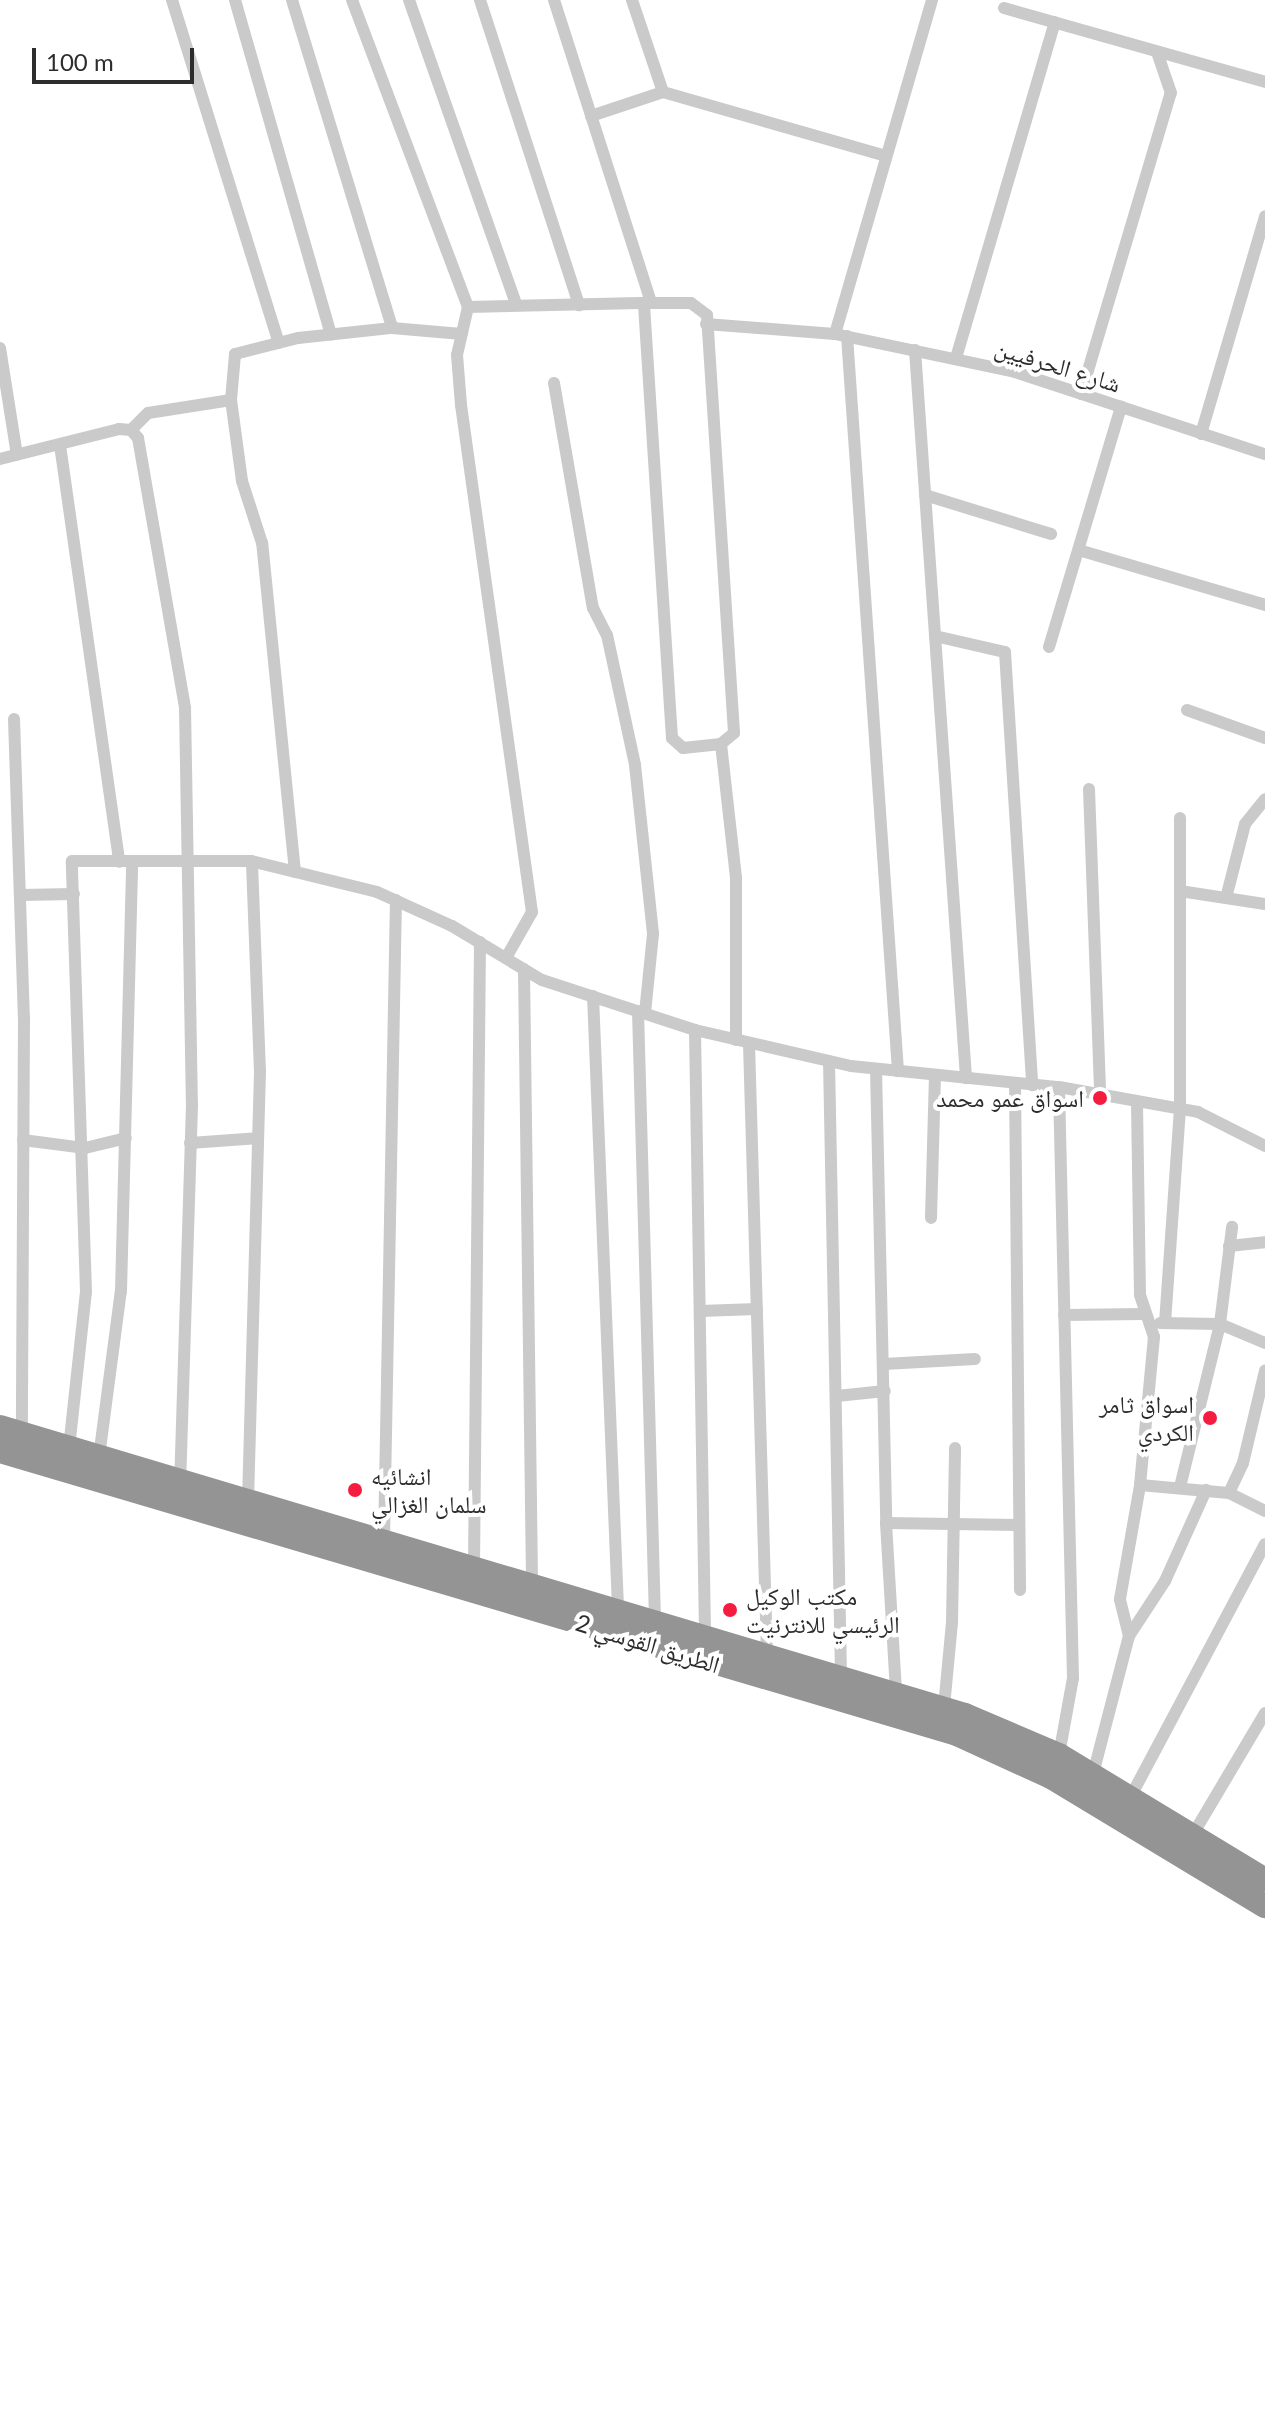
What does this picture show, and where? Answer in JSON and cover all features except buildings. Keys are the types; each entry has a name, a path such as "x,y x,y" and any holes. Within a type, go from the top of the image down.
{"highway":[{"name":"الطريق القوسي 2","path":"11,1431 248,1501 405,1559 986,1745 1051,1777 1265,1906"},
{"name":"الطريق القوسي 2","path":"0,1451 375,1546"},
{"name":"الطريق القوسي 2","path":"405,1559 474,1567 944,1707 1059,1755 1265,1880"}],"street":[{"path":"172,0 279,343"},
{"path":"235,0 331,334"},
{"path":"292,0 392,328"},
{"path":"352,0 468,307 457,355 461,405 532,912 506,958"},
{"path":"409,0 517,306"},
{"path":"480,0 579,305"},
{"path":"468,307 647,304 691,303 707,315 734,733 721,744 683,748 672,738 647,304 554,0"},
{"path":"632,0 663,92"},
{"path":"898,1071 841,335 886,156 932,0"},
{"path":"1004,8 1265,82"},
{"path":"956,358 1055,22"},
{"path":"1081,394 1171,93 1157,52"},
{"path":"591,116 663,92 886,156"},
{"path":"1201,434 1265,216"},
{"name":"شارع الحرفيين","path":"706,324 841,335 956,358 1081,394 1265,454"},
{"path":"295,872 262,543 242,481 231,400 235,354 331,334 392,328 462,334"},
{"path":"0,348 17,455"},
{"path":"915,350 966,1078"},
{"path":"554,383 593,608 607,635 635,765 653,934 641,1012 655,1620"},
{"path":"0,459 131,430 148,413 231,400"},
{"path":"1049,647 1082,551 1121,407"},
{"path":"131,430 138,438 185,708 191,862 190,1143 180,1481"},
{"path":"60,445 119,862"},
{"path":"925,495 1051,534"},
{"path":"1082,551 1265,605"},
{"path":"935,636 1005,652 1032,1085"},
{"path":"1187,710 1265,738"},
{"path":"11,1431 23,1140 14,719"},
{"path":"721,744 736,878 757,1309 767,1653"},
{"path":"1089,789 1100,1094"},
{"path":"1226,898 1245,824 1265,799"},
{"path":"1165,1323 1180,1109 1180,818"},
{"path":"69,1448 86,1292 85,1148 72,861 252,861 396,900 480,942 524,969 695,1030 876,1069 1059,1087 1198,1112 1265,1146"},
{"path":"248,1501 258,1138 252,861"},
{"path":"99,1457 121,1291 132,863"},
{"path":"1180,891 1265,904"},
{"path":"20,895 74,894"},
{"path":"375,1546 396,900"},
{"path":"474,1567 480,942"},
{"path":"524,969 532,1584"},
{"path":"593,996 618,1609"},
{"path":"695,1030 705,1635"},
{"path":"829,1061 841,1675"},
{"path":"876,1069 886,1523 896,1691"},
{"path":"931,1218 935,1075"},
{"path":"1015,1083 1020,1590"},
{"path":"1059,1087 1073,1678 1059,1755"},
{"path":"1129,1636 1120,1599 1140,1485 1154,1337 1146,1318 1137,1101"},
{"path":"23,1140 85,1148 126,1138"},
{"path":"190,1143 258,1138"},
{"path":"1180,1487 1220,1324 1232,1227"},
{"path":"1229,1246 1265,1242"},
{"path":"700,1311 757,1309"},
{"path":"1064,1315 1220,1324 1265,1343"},
{"path":"884,1364 975,1359"},
{"path":"1229,1493 1243,1463 1265,1371"},
{"path":"837,1396 885,1391"},
{"path":"944,1707 952,1623 955,1448"},
{"path":"1140,1485 1229,1493 1265,1511"},
{"path":"1093,1774 1129,1636 1165,1581 1206,1490"},
{"path":"886,1523 1019,1525"},
{"path":"1131,1796 1265,1544"},
{"path":"1192,1836 1265,1713"}],"place":[{"name":"اسواق عمو محمد","path":"1100,1098"},
{"name":"اسواق ثامر الكردي","path":"1210,1418"},
{"name":"انشائيه سلمان الغزالي","path":"355,1490"},
{"name":"مكتب الوكيل الرئيسي للانترنيت","path":"730,1610"}]}
